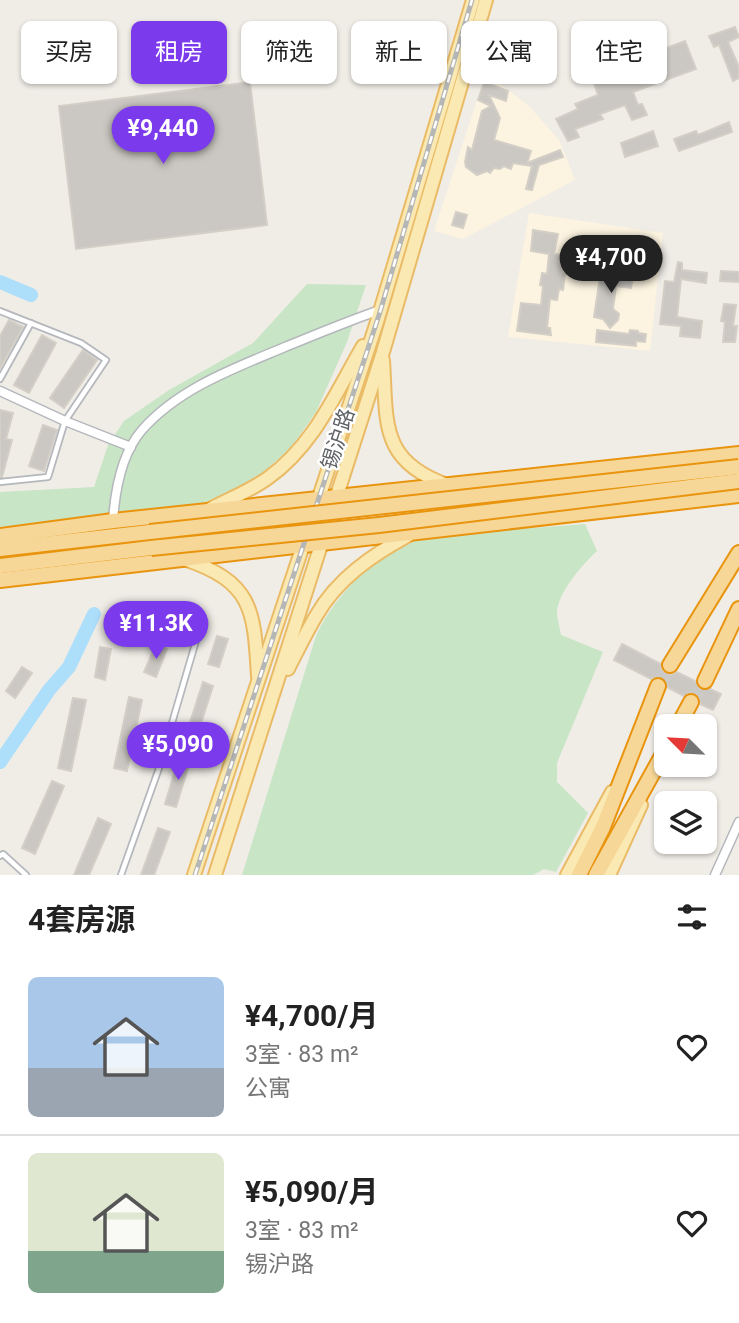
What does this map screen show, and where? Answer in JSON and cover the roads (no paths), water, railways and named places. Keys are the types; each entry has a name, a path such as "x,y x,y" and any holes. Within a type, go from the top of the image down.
{"highway":[{"path":"0,536 113,521 739,454"},
{"path":"0,549 739,467"},
{"path":"0,566 379,525 739,481"},
{"path":"0,580 739,495"},
{"path":"670,665 739,554"},
{"path":"705,681 739,609"},
{"path":"574,873 603,827 658,686"},
{"path":"684,714 691,702"},
{"path":"596,875 653,774"}],"main road":[{"name":"锡沪路","path":"194,875 376,325 472,0"},
{"path":"215,875 383,352 486,0"},
{"path":"203,513 266,479 302,447 330,407 376,325"},
{"path":"383,352 386,426 393,442 411,466 450,486"},
{"path":"274,693 316,615 332,593 376,553 415,531"},
{"path":"181,558 212,568 231,580 247,602 255,628 258,685"},
{"path":"609,875 653,774"}],"street":[{"path":"113,521 114,503 131,447 143,429 196,387 223,373 380,310"},
{"path":"0,391 131,447"},
{"path":"715,875 739,822"}],"lane":[{"path":"0,311 81,342 106,360 65,421 48,477 0,482"},
{"path":"0,379 31,323"},
{"path":"121,875 158,771 200,627"},
{"path":"0,856 3,854 26,875"}],"waterway":[{"path":"0,282 31,295"},
{"path":"0,762 49,690 69,667 94,614"}],"tunnel":[{"path":"658,686 670,665"},
{"path":"691,702 705,681"}],"railway":[{"path":"195,875 380,312 472,0"}]}
